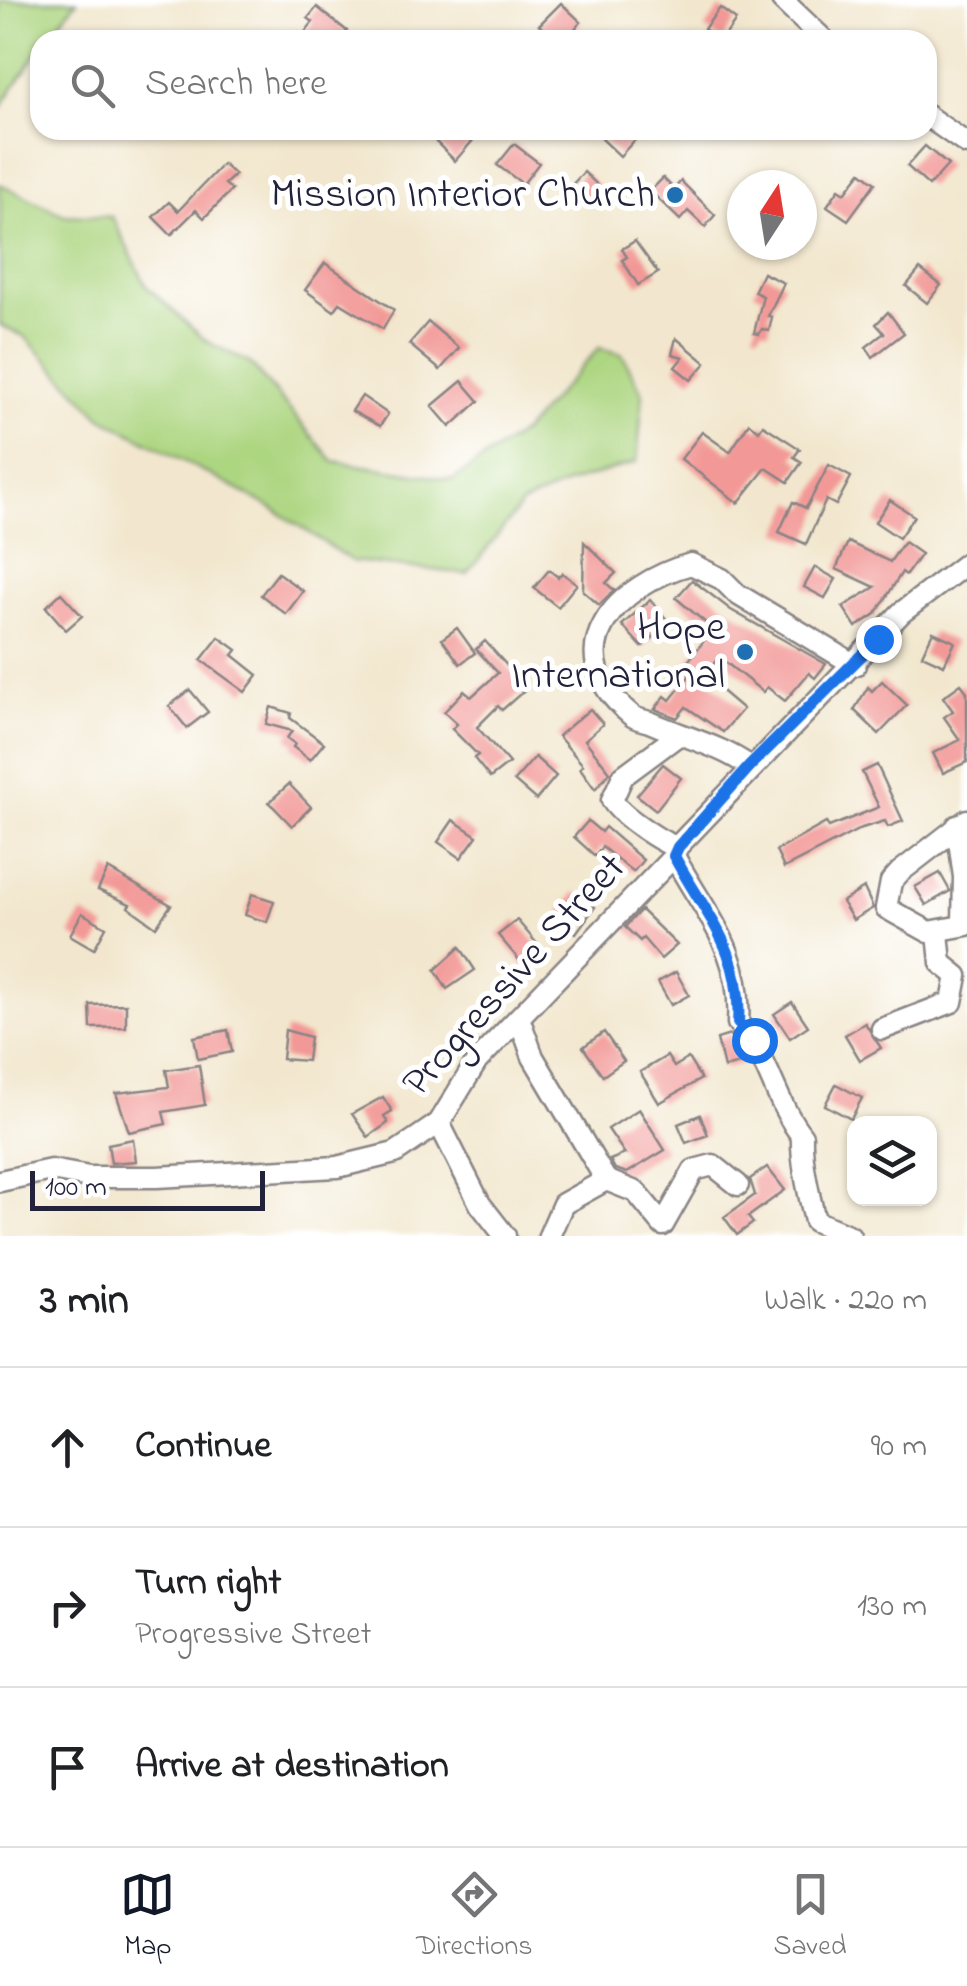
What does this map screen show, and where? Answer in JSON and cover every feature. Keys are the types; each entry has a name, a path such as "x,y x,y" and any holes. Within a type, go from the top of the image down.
{"street":[{"path":"782,0 814,30"},
{"path":"937,123 967,144"},
{"name":"Progressive Street","path":"0,1181 51,1170 90,1177 156,1177 337,1167 395,1153 439,1122 477,1061 676,852 750,766 855,666 900,612 967,563"},
{"path":"750,766 734,756 633,717 607,688 594,648 598,626 608,612 661,572 692,564 855,666"},
{"path":"677,736 624,776 612,800 618,812 650,830 676,852 695,895 712,911 740,988 738,1023 768,1063 789,1119 802,1136 801,1157 808,1170 815,1221 850,1236"},
{"path":"962,823 965,924 938,932 886,908 891,882 962,823"},
{"path":"882,1029 952,1002 957,976 941,963 938,932"},
{"path":"518,1018 533,1057 606,1180 636,1192 663,1226 694,1170 713,1165 738,1185"},
{"path":"439,1122 480,1204 505,1236"},
{"path":"549,1236 562,1204 606,1180"}],"green space":[{"path":"0,0 77,0 54,30 30,30 30,63 0,108"},
{"path":"0,184 64,215 112,217 147,287 206,341 250,363 333,461 453,480 523,432 599,348 622,354 643,394 637,462 569,483 522,504 467,574 352,561 272,508 101,417 24,336 0,325"}],"building":[{"path":"561,3 581,22 573,30 544,30 539,25"},
{"path":"317,7 346,30 307,30 313,22 308,18"},
{"path":"720,8 736,20 729,30 704,29"},
{"path":"434,140 473,140 455,161"},
{"path":"603,140 635,140 620,156"},
{"path":"514,144 539,163 523,184 497,165"},
{"path":"925,146 948,165 929,186 907,166"},
{"path":"223,164 235,175 225,184 232,190 204,218 196,210 171,235 153,217 169,202 178,211"},
{"path":"584,172 604,191 589,206 569,188"},
{"path":"861,172 875,183 848,220 827,206 839,189 845,193"},
{"name":"Mission Interior Church","path":"663,178 674,189 681,181 715,215 705,227 688,211 680,220 650,191"},
{"path":"635,241 658,273 638,285 622,260 627,257 622,249"},
{"path":"325,263 394,310 383,329 340,303 334,311 305,290"},
{"path":"920,269 941,285 927,303 906,286"},
{"path":"763,273 784,283 768,316 772,317 769,331 762,329 759,334 754,333 763,296 754,292"},
{"path":"888,312 904,333 873,357 866,347 884,333 876,324"},
{"path":"428,322 459,348 440,370 409,344"},
{"path":"676,338 706,363 691,380 675,367 683,357 672,354"},
{"path":"462,381 479,401 450,427 432,406"},
{"path":"362,396 388,414 380,426 352,411"},
{"path":"749,423 759,431 763,425 800,449 794,457 802,462 788,482 766,468 738,503 681,459 702,432 730,452"},
{"path":"829,465 851,477 836,505 826,500 806,544 779,532 793,502 806,508"},
{"path":"890,500 914,516 899,538 875,522"},
{"path":"584,542 616,573 606,583 614,590 599,605 583,591"},
{"path":"848,542 890,562 904,542 921,554 906,575 902,572 876,614 856,627 843,607 875,587 836,569"},
{"path":"815,567 836,579 825,598 804,587"},
{"path":"549,570 558,577 562,573 577,584 558,607 534,588"},
{"path":"278,573 303,591 286,614 261,595"},
{"path":"692,580 731,610 826,664 815,678 809,673 785,701 767,687 763,692 719,657 704,676 743,709 723,732 686,707 677,718 655,709 665,696 670,700 691,674 683,668 713,629 676,598"},
{"path":"61,593 82,616 66,630 46,607"},
{"path":"650,600 670,623 642,647 622,625"},
{"path":"457,628 475,653 460,664 442,639"},
{"path":"933,632 955,642 944,665 922,655"},
{"path":"219,637 237,650 233,655 258,675 245,692 201,660"},
{"path":"485,641 527,688 502,710 498,706 477,727 509,763 490,778 474,758 478,755 452,729 457,724 444,712 464,691 471,697 498,673 476,649"},
{"path":"882,681 907,705 879,734 854,710 868,687 872,691"},
{"path":"961,684 967,692 967,762 943,773 933,753 960,740 944,717 953,711 943,697"},
{"path":"190,690 208,712 187,728 169,706"},
{"path":"271,707 291,713 290,718 324,743 310,760 287,738 292,731 266,724"},
{"path":"590,709 603,724 585,740 610,772 595,789 580,768 583,765 558,736"},
{"path":"535,757 556,776 536,800 514,781"},
{"path":"663,764 681,778 656,810 637,795"},
{"path":"877,765 903,821 888,827 885,821 862,828 784,868 776,851 826,823 829,827 879,807 862,772"},
{"path":"289,784 311,807 292,826 269,802"},
{"path":"453,820 477,836 461,858 438,842"},
{"path":"588,821 601,832 605,827 643,860 633,872 602,847 595,856 574,837"},
{"path":"108,869 171,905 156,927 128,907 130,904 98,890"},
{"path":"940,873 950,891 926,905 915,887"},
{"path":"864,888 873,908 853,920 842,902"},
{"path":"575,892 595,907 576,933 556,919"},
{"path":"252,894 274,901 267,922 245,915"},
{"path":"641,910 677,945 661,959 643,938 640,941 625,927"},
{"path":"82,913 106,927 94,949 70,935"},
{"path":"517,920 545,953 526,968 498,935"},
{"path":"460,947 475,970 447,989 435,970"},
{"path":"676,972 689,995 671,1005 658,982"},
{"path":"792,1002 808,1026 790,1038 774,1014"},
{"path":"126,1004 126,1027 91,1028 90,1005"},
{"path":"865,1023 881,1048 860,1060 845,1035"},
{"path":"228,1030 232,1052 198,1059 194,1037"},
{"path":"285,1030 310,1037 307,1061 282,1059"},
{"path":"604,1032 624,1061 603,1076 583,1047"},
{"path":"730,1035 748,1062 724,1068 717,1039"},
{"path":"667,1056 674,1067 688,1058 701,1079 659,1103 640,1072"},
{"path":"199,1065 205,1105 163,1112 166,1124 129,1132 116,1093 169,1087 166,1070"},
{"path":"836,1084 862,1098 853,1116 825,1105"},
{"path":"383,1097 392,1111 384,1116 388,1123 368,1137 352,1114"},
{"path":"639,1109 665,1150 627,1173 615,1169 610,1160 625,1154 608,1129"},
{"path":"700,1115 708,1135 686,1143 678,1124"},
{"path":"133,1139 136,1161 111,1163 108,1144"},
{"path":"767,1167 785,1190 748,1217 753,1223 737,1235 724,1217 755,1195 750,1179"}],"place":[{"name":"Mission Interior Church","path":"675,195"},
{"name":"Hope International","path":"745,652"}],"route":[{"path":"754,1040 738,1023 740,988 712,911 695,895 674,856 750,766 878,639"}]}
